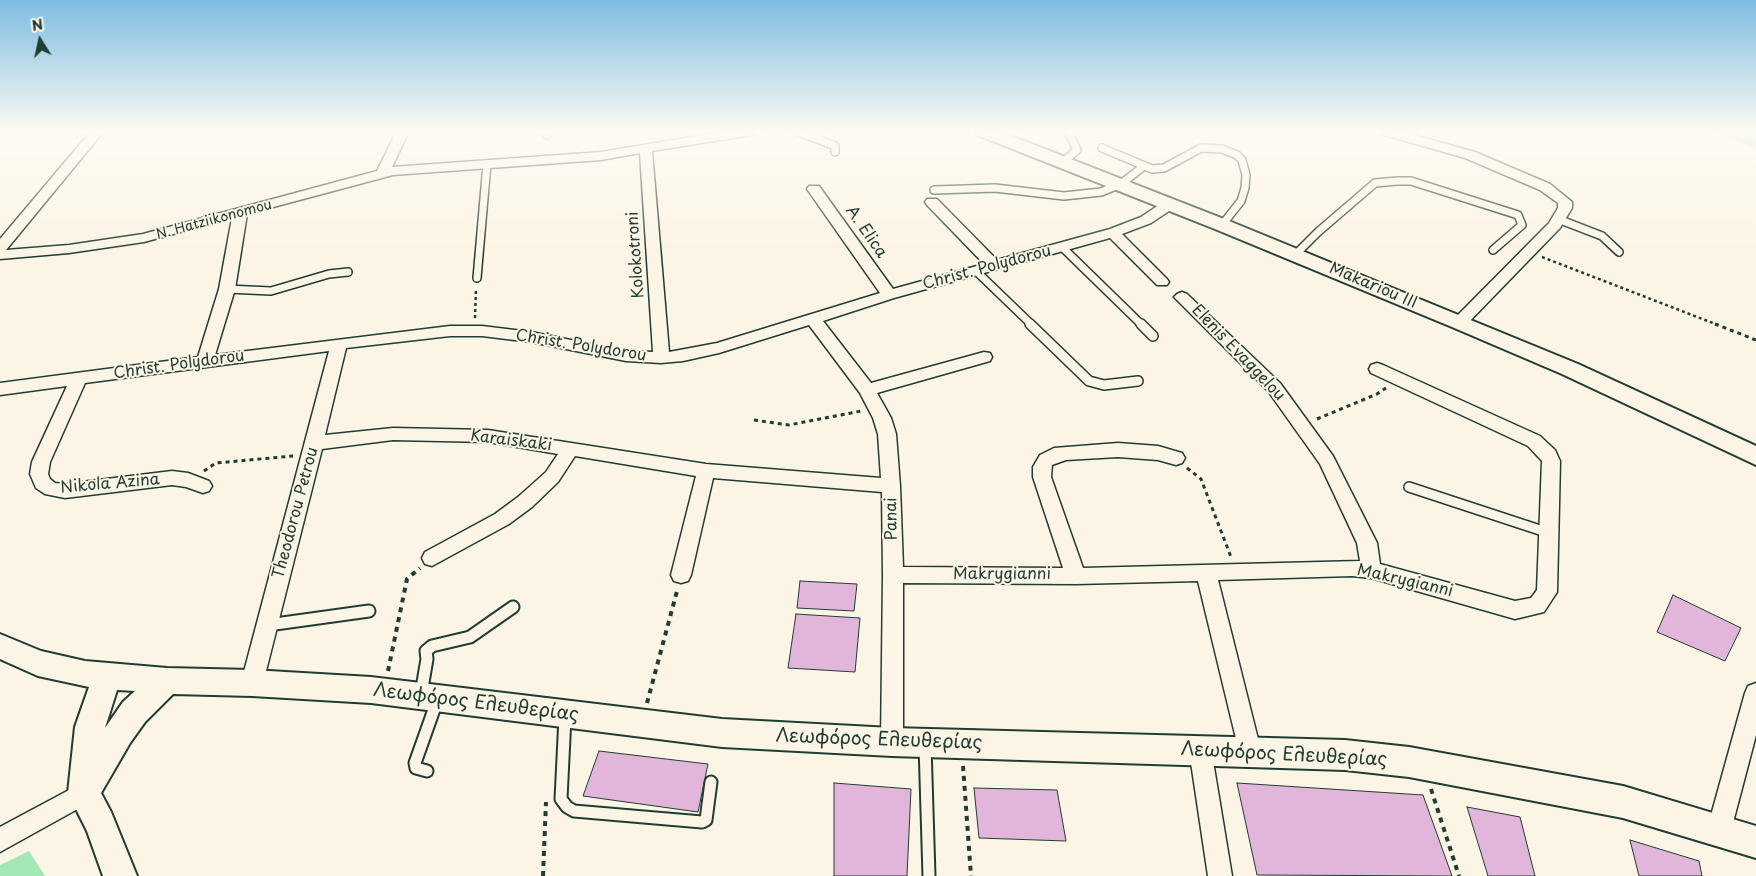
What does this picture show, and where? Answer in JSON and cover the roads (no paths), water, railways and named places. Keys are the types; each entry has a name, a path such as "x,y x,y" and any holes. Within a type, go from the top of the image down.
{"main road":[{"name":"Makariou III","path":"1089,172 1296,254 1570,369 1756,456"},
{"name":"Λεωφόρος Ελευθερίας","path":"0,646 46,665 85,674 167,681 252,682 384,691 722,732 892,742 1200,749 1345,755 1422,764 1615,801 1756,842"},
{"path":"107,676 90,727 84,792 100,823 120,876"},
{"path":"84,792 106,758 119,733 134,712 167,681"}],"street":[{"path":"0,248 64,172"},
{"name":"N. Hatziikonomou","path":"0,255 130,241 164,234 382,173 395,172"},
{"name":"Kolokotroni","path":"648,172 661,358"},
{"path":"1458,322 1555,225 1565,208 1565,202 1544,187 1508,172"},
{"name":"A. Elica","path":"814,189 889,295"},
{"path":"933,196 994,266"},
{"name":"Christ. Polydorou","path":"0,389 415,334 475,331 532,337 626,356 661,358 700,353 889,295 1113,233 1146,220 1170,204"},
{"path":"205,361 227,290 240,213"},
{"path":"1113,233 1162,282"},
{"name":"Elenis Evaggelou","path":"1182,297 1274,387 1327,461 1354,513 1366,543 1371,570"},
{"name":"Panai","path":"813,319 867,390 877,408 887,434 891,486 893,575 892,742"},
{"name":"Theodorou Petrou","path":"252,682 314,449 339,344"},
{"path":"867,390 984,357"},
{"name":"Makrygianni","path":"893,575 1076,576 1328,568 1371,570 1515,610 1537,606 1547,592 1551,462 1543,448 1534,441 1377,369"},
{"name":"Nikola Azina","path":"79,378 41,462 39,474 42,483 51,489 65,491 154,479 196,483"},
{"name":"Karaiskaki","path":"314,449 386,435 451,434 488,436 706,471 891,486"},
{"path":"432,558 502,519 525,502 552,477 571,448"},
{"path":"1076,576 1042,477 1042,467 1046,460 1054,455 1066,453 1118,450 1158,453 1176,458"},
{"path":"681,575 706,471"},
{"path":"1206,573 1250,751"},
{"path":"1719,830 1756,694"},
{"path":"1200,749 1220,876"},
{"path":"0,840 84,792"}],"lane":[{"path":"477,278 486,172"},
{"path":"933,196 995,188 1064,196 1102,192 1120,184 1136,172"},
{"path":"1222,225 1241,201 1245,188 1245,172"},
{"path":"1296,254 1318,232 1375,183 1397,181 1410,181 1518,215 1522,221 1522,226 1493,250"},
{"path":"1558,220 1602,236 1619,252"},
{"path":"1063,248 1153,336"},
{"path":"976,271 1089,381 1104,385 1138,381"},
{"path":"227,290 271,291 329,274 348,272"},
{"path":"1409,487 1549,533"},
{"path":"427,771 416,768 416,755 429,697 426,651 432,646 470,637 513,607"},
{"path":"267,625 369,611"},
{"path":"565,714 561,799 567,807 574,811 702,822 706,820 711,782"},
{"path":"924,742 930,876"}]}
